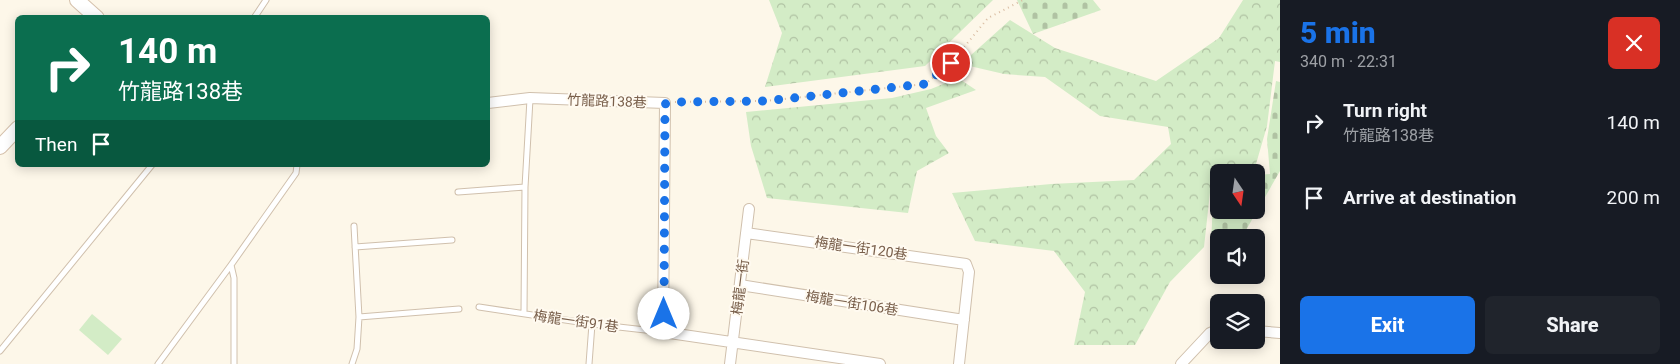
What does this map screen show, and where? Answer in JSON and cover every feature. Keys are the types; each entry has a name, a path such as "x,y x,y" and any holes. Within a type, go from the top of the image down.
{"street":[{"path":"77,0 94,15"},
{"name":"竹龍路138巷","path":"490,103 530,98 665,104"},
{"path":"664,332 665,104"},
{"path":"0,148 15,131"},
{"name":"梅龍一街","path":"730,364 749,209"},
{"name":"梅龍一街120巷","path":"746,233 966,264 969,272 964,320"},
{"name":"梅龍一街106巷","path":"740,285 964,320"},
{"path":"959,364 964,320"},
{"name":"梅龍一街91巷","path":"664,332 880,364"},
{"path":"1265,332 1280,333"},
{"path":"1181,364 1210,333"}],"lane":[{"path":"256,15 266,0"},
{"path":"524,313 525,187 530,98"},
{"path":"0,351 150,167"},
{"path":"158,364 296,173 297,167"},
{"path":"458,192 525,187"},
{"path":"352,364 357,349 359,317 354,226"},
{"path":"355,246 452,240"},
{"path":"231,265 234,278 234,364"},
{"name":"梅龍一街91巷","path":"478,307 592,324 664,332"},
{"path":"359,317 459,309"},
{"path":"589,364 592,324"}],"path":[{"name":"竹龍路138巷","path":"665,104 672,102 765,101 925,84 951,63 988,18 1023,0"}],"green space":[{"path":"769,0 993,0 925,66 765,87 782,33"},
{"path":"1017,0 1093,0 1101,10 1033,34"},
{"path":"1243,0 1280,0 1280,62 1275,61 1267,126 1256,164 1210,164 1210,192 1204,247 1170,282 1135,345 1074,345 1085,292 1054,251 975,241 952,193 1051,184 1134,180 1171,144 1168,127 1100,116 1045,77 1004,74 961,64 1010,20 1055,48 1156,81 1219,38"},
{"path":"958,78 976,90 926,108 936,136 949,153 917,171 908,213 767,198 751,146 746,112 892,98 931,89"},
{"path":"1276,81 1280,82 1280,171 1265,197 1265,174 1270,174 1267,139"},
{"path":"1212,219 1252,219 1247,229 1212,229"},
{"path":"92,314 122,339 108,355 79,330"}],"route":[{"path":"664,314 665,104 672,102 765,101 925,84 951,63"}]}
